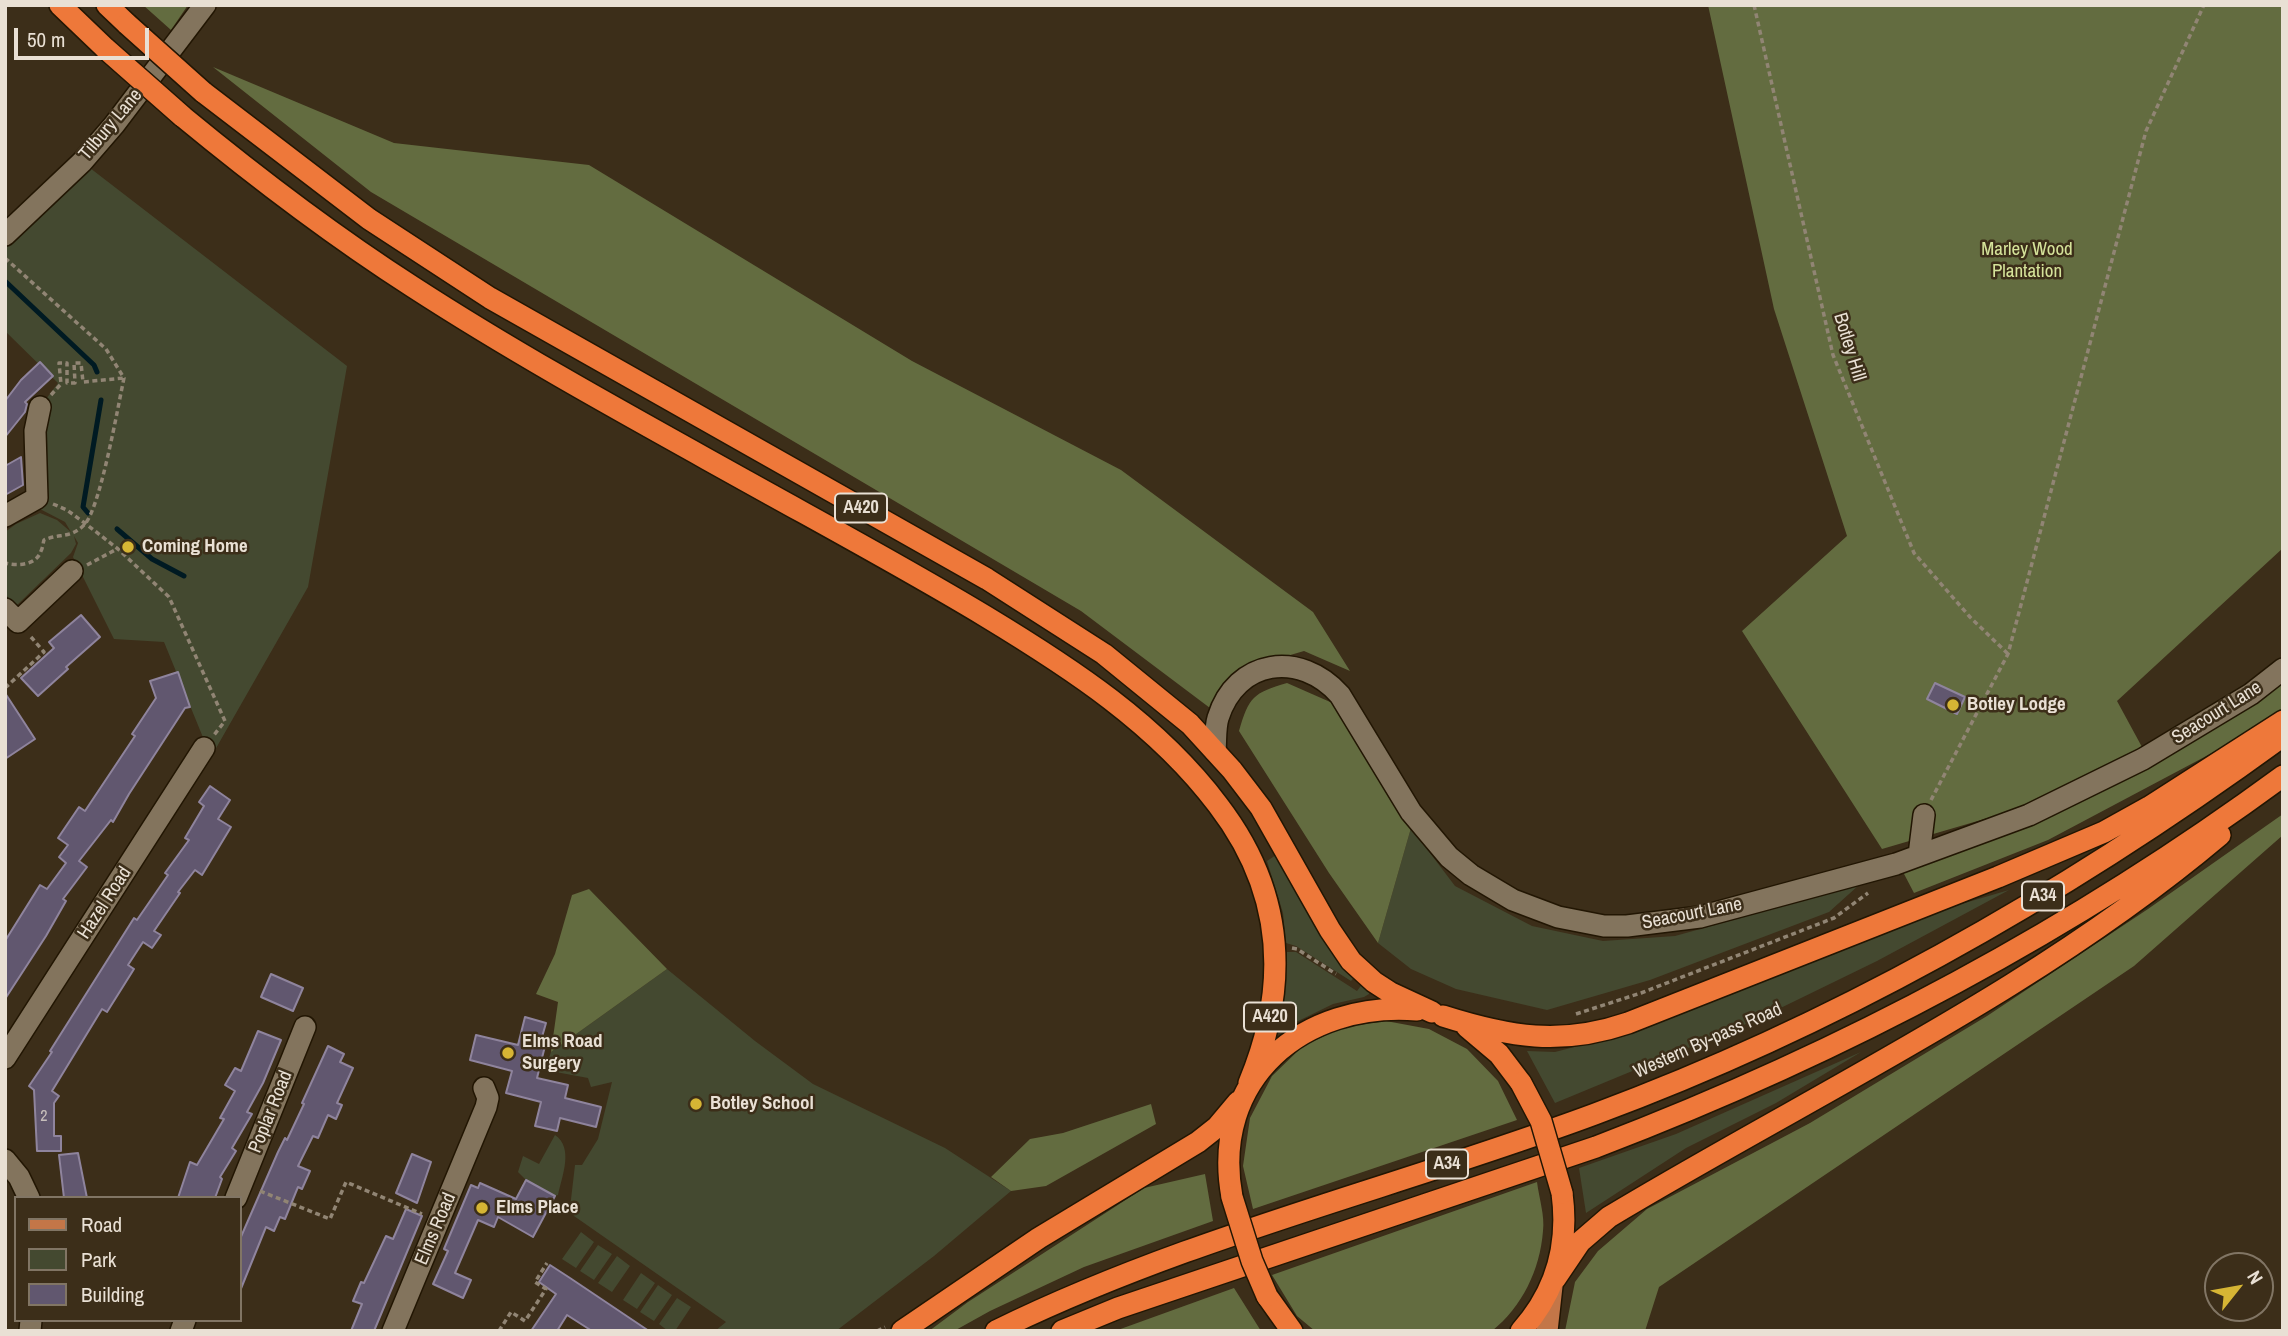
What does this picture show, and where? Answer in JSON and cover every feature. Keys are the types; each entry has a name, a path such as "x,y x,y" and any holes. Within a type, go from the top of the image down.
{"highway":[{"name":"A420","path":"60,5 182,116 300,209 409,285 568,381 987,617 1083,678 1160,741 1202,785 1233,826 1254,864 1267,901 1276,948 1275,986 1268,1030 1248,1086"},
{"name":"A420","path":"107,5 203,92 369,219 490,298 976,573 1076,635 1166,703 1216,751 1261,808 1329,930 1351,961 1382,988 1438,1014"},
{"path":"895,1328 1198,1142 1217,1127 1261,1068 1279,1051 1298,1036 1328,1021 1373,1010 1405,1009 1438,1014 1490,1030 1536,1037 1579,1036 1628,1023 1998,877 2104,832 2150,807 2283,721"},
{"name":"Western By-pass Road","path":"996,1331 1101,1284 1181,1254 1597,1113 1789,1031 1892,980 2079,875 2144,834 2283,736"},
{"name":"A34","path":"1062,1331 1118,1308 1596,1147 1674,1118 1803,1061 1904,1012 2057,926 2180,848 2283,776"},
{"path":"1553,1282 1580,1242 1609,1217 1933,1034 2000,992 2175,873 2283,782"},
{"path":"1438,1014 1461,1023 1488,1043 1521,1083 1547,1138 1563,1193 1564,1241 1553,1282 1543,1304 1521,1331"},
{"path":"1248,1086 1237,1115 1231,1143 1229,1176 1232,1197 1252,1261 1267,1296 1292,1331"}],"main road":[{"path":"1547,1331 1553,1282"}],"street":[{"name":"Tilbury Lane","path":"5,235 82,162 205,5"},
{"path":"5,516 37,498 36,431 40,407"},
{"path":"12,615 72,571"},
{"name":"Seacourt Lane","path":"1216,751 1218,720 1224,704 1242,681 1267,668 1296,666 1309,670 1331,685 1340,695 1411,812 1449,857 1471,876 1503,896 1536,910 1580,922 1627,926 1700,916 1896,864 2029,816 2143,759 2251,694 2283,669"},
{"name":"Hazel Road","path":"5,1058 204,748"},
{"path":"1919,855 1924,815"},
{"name":"Poplar Road","path":"239,1190 305,1027"},
{"name":"Elms Road","path":"393,1331 478,1126 488,1098 484,1088"},
{"path":"5,1160 19,1177 28,1196"}],"path":[{"name":"Botley Hill","path":"1754,5 1833,355 1914,552 1970,617 2008,654"},
{"path":"1924,815 2008,654 2146,131 2204,5"},
{"path":"5,258 106,349 124,379 96,502 86,524 68,536 53,536 44,540 40,553 26,564 20,566 5,563"},
{"path":"40,407 61,384 59,363 67,363 67,383 75,383 74,363 81,363 83,382 124,379"},
{"path":"37,498 67,510 86,524 118,549 169,597 225,720 204,748"},
{"path":"72,571 100,560 118,549"},
{"path":"5,688 44,652 12,615"},
{"path":"1576,1014 1641,993 1834,918 1871,891"},
{"path":"1287,948 1297,949 1344,979"},
{"path":"239,1190 330,1219 346,1182 440,1221"},
{"path":"499,1331 511,1312 525,1321 546,1289 535,1282 547,1263"},
{"path":"877,1331 895,1328"}],"green space":[{"path":"143,5 188,5 171,30"},
{"name":"Marley Wood Plantation","path":"1708,5 2283,5 2283,548 2117,701 2142,747 2022,808 1882,849 1742,631 1847,536 1774,309"},
{"path":"213,67 394,143 589,165 912,361 1121,470 1313,612 1350,671 1304,651 1246,668 1210,708 1081,611 371,192"},
{"path":"90,168 347,366 308,587 211,757 164,642 114,639 73,557 78,543 74,536 76,544 71,553 16,606 5,594 5,532 40,513 57,520 71,532 65,522 40,509 37,498 40,407 58,383 5,331 5,247"},
{"path":"2283,682 2283,708 2261,727 2048,840 1914,893 1903,872 2161,755 2271,692"},
{"path":"1287,683 1337,705 1411,828 1378,943 1329,873 1239,731 1254,698"},
{"path":"2283,814 2283,835 2134,966 1659,1287 1645,1331 1565,1331 1575,1282 1598,1251 1647,1209 1810,1123 1987,1016 2148,909"},
{"path":"1411,828 1455,886 1532,926 1603,941 1675,936 1859,885 1829,912 1650,980 1547,1010 1456,989 1411,969 1378,943"},
{"path":"1279,853 1356,975 1351,981 1296,946 1286,943 1283,913 1267,861"},
{"path":"589,889 667,969 551,1052 558,1002 536,994 555,954 572,895"},
{"path":"2009,890 1877,961 1758,1019 1555,1103 1527,1051 1555,1052 1617,1036 1934,912"},
{"path":"1287,952 1296,952 1357,991 1363,983 1369,989 1369,994 1333,1004 1286,1027 1281,1018"},
{"name":"Botley School","path":"667,969 755,1041 813,1084 945,1148 1011,1191 934,1256 836,1331 715,1331 726,1322 574,1216 570,1208 575,1165 582,1165 598,1139 612,1082 591,1087 588,1078 545,1070 551,1052"},
{"path":"1386,1021 1429,1029 1467,1049 1498,1081 1517,1120 1253,1209 1243,1166 1250,1118 1272,1076 1303,1046 1343,1027"},
{"path":"1861,1052 1776,1103 1686,1148 1586,1213 1579,1168 1676,1134"},
{"path":"1151,1104 1156,1124 1046,1186 1011,1191 991,1177 1030,1139 1063,1133"},
{"path":"555,1135 564,1147 565,1155 564,1171 558,1195 555,1196 526,1180 518,1172 523,1156 539,1164"},
{"path":"1205,1174 1213,1221 1084,1267 954,1331 929,1331 968,1302 1144,1188"},
{"path":"1537,1182 1543,1213 1538,1260 1521,1299 1492,1331 1315,1331 1297,1316 1272,1275"},
{"path":"581,1232 594,1242 576,1268 562,1259"},
{"path":"598,1245 612,1254 594,1280 580,1271"},
{"path":"617,1256 630,1266 612,1292 598,1283"},
{"path":"641,1273 655,1283 637,1309 623,1300"},
{"path":"658,1285 672,1295 654,1321 640,1312"},
{"path":"1234,1288 1261,1331 1115,1331"},
{"path":"677,1298 691,1307 675,1331 668,1331 659,1324"}],"building":[{"path":"40,362 53,376 25,402 25,412 5,437 5,401 21,380"},
{"path":"21,457 23,485 5,495 5,466"},
{"path":"81,615 100,637 38,696 21,678 54,648 49,642"},
{"path":"178,672 190,707 185,708 113,822 111,820 79,861 87,867 63,899 66,901 46,936 5,999 5,941 40,885 47,889 66,863 59,857 68,845 58,838 79,807 85,811 135,736 132,734 156,698 150,681"},
{"name":"Botley Lodge","path":"1935,683 1965,697 1957,714 1927,699"},
{"path":"5,693 35,739 5,759"},
{"path":"210,786 230,800 218,819 231,827 202,875 195,870 178,892 180,893 154,931 161,935 152,948 143,942 128,965 134,969 107,1012 102,1009 52,1091 59,1096 54,1103 54,1136 61,1136 61,1151 37,1151 34,1090 29,1086 134,918 137,920 168,875 165,873 189,840 185,838 204,806 199,802"},
{"path":"271,974 303,988 293,1011 261,997"},
{"path":"525,1017 546,1023 542,1037 547,1038 537,1078 568,1085 565,1098 601,1107 596,1127 560,1118 557,1131 535,1126 541,1102 506,1093 512,1071 470,1060 476,1035 518,1045"},
{"path":"258,1031 281,1040 247,1112 252,1114 232,1148 236,1151 220,1177 222,1179 216,1196 179,1196 190,1162 197,1165 224,1119 220,1118 235,1091 225,1085 235,1068 241,1071"},
{"path":"328,1046 344,1054 340,1062 353,1068 337,1103 342,1105 336,1119 328,1115 318,1138 313,1136 298,1166 310,1171 302,1189 298,1187 285,1219 280,1217 274,1231 266,1227 242,1286 242,1234 278,1152 285,1138 287,1140 304,1104 302,1103"},
{"path":"78,1153 87,1196 64,1196 59,1155"},
{"path":"412,1154 431,1162 417,1203 396,1193"},
{"path":"526,1180 555,1196 533,1237 498,1217 494,1227 478,1220 455,1273 471,1280 463,1298 433,1284 448,1251 444,1249 471,1185 478,1188 480,1183 516,1199"},
{"path":"406,1209 422,1216 374,1331 351,1331 362,1304 353,1301 361,1282 364,1283 386,1236 393,1239"},
{"path":"550,1265 649,1331 592,1331 567,1315 557,1331 531,1331 556,1294 539,1282"}],"waterway":[{"path":"5,281 94,365 97,372"},
{"path":"88,513 83,507 101,400"},
{"path":"117,529 152,559 184,576"}],"place":[{"name":"Coming Home","path":"128,547"},
{"name":"Botley Lodge","path":"1953,705"},
{"name":"Elms Road Surgery","path":"508,1053"},
{"name":"Botley School","path":"696,1104"},
{"name":"Elms Place","path":"482,1208"}]}
